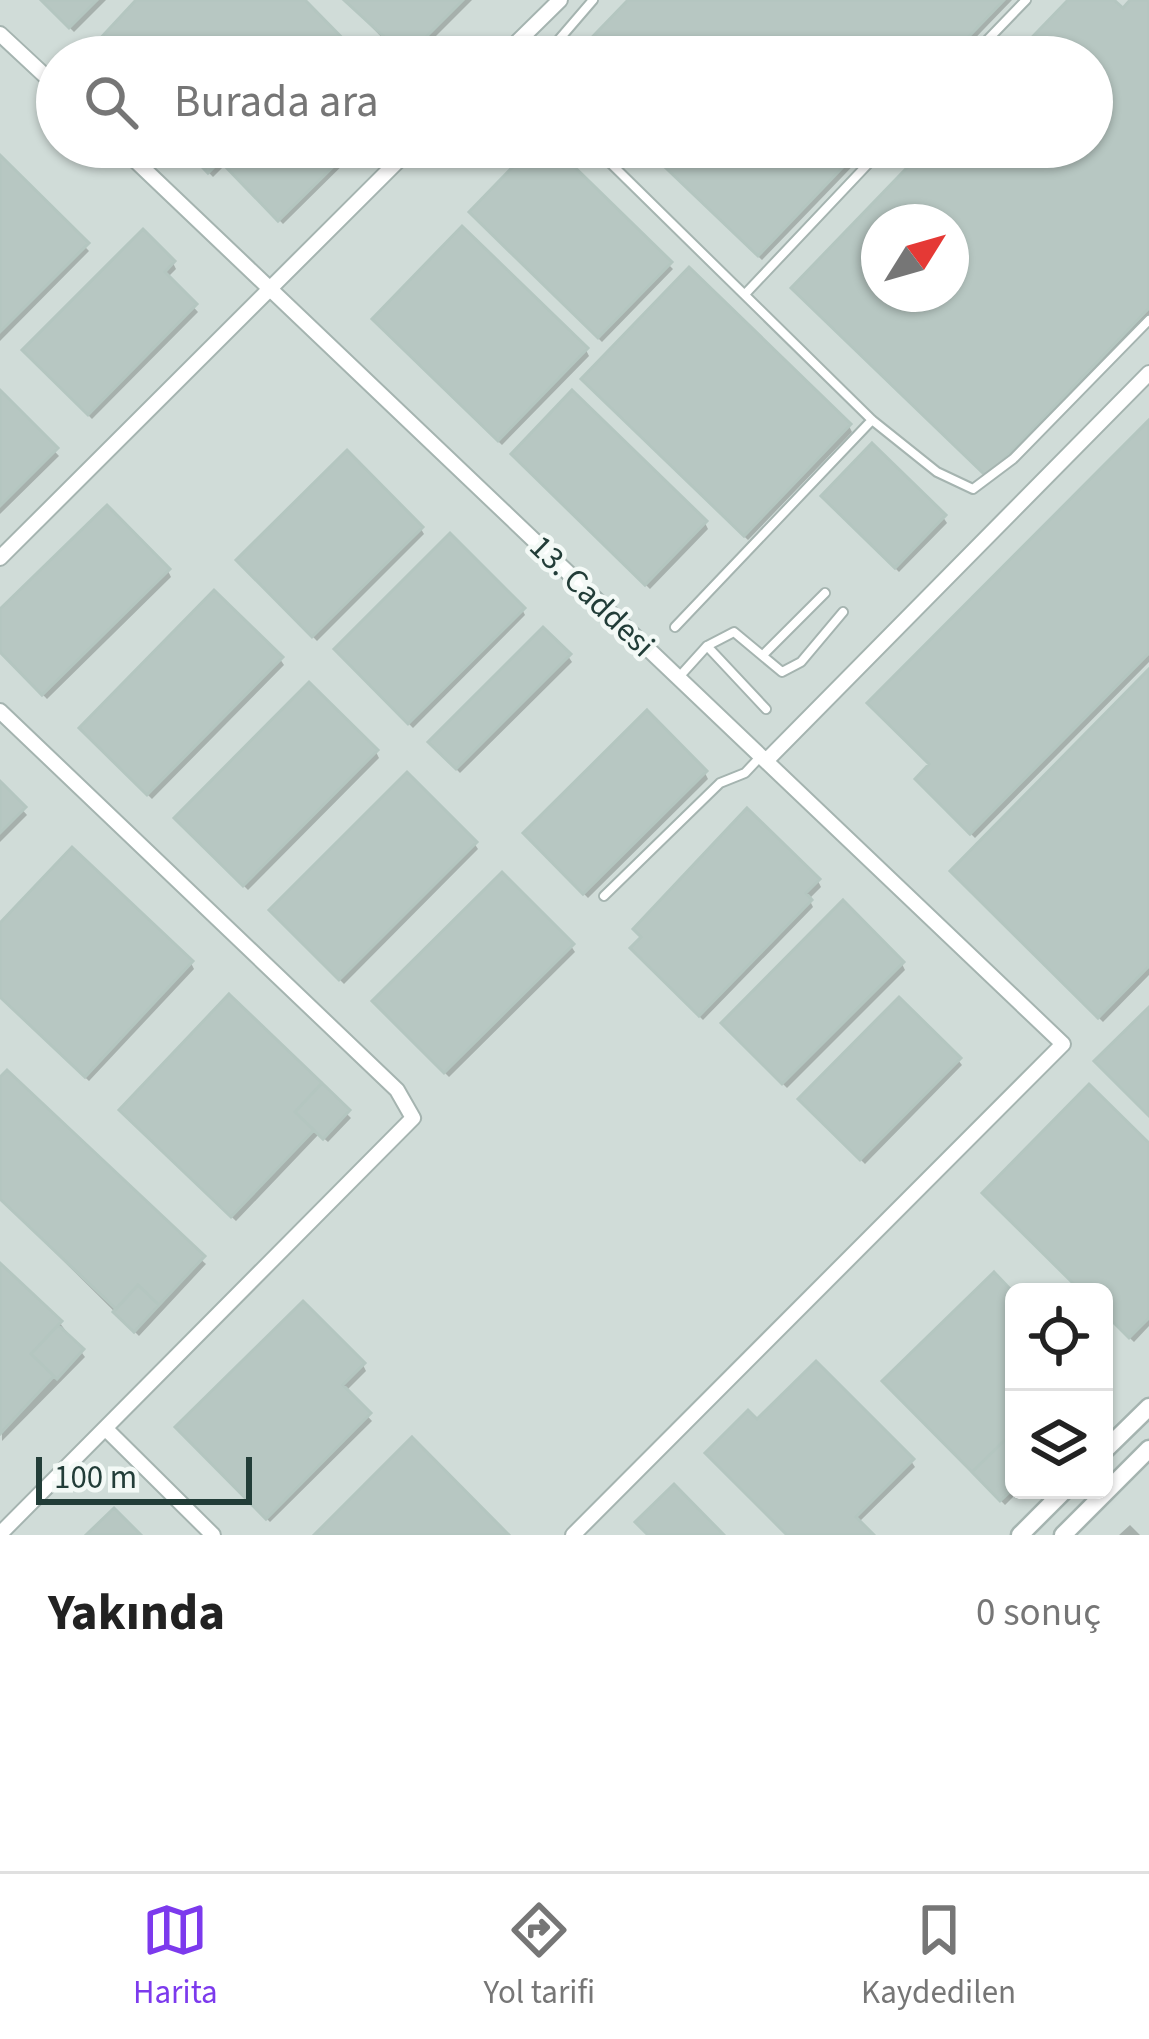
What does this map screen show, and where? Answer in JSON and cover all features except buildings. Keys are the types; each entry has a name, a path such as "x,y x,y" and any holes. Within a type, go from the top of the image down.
{"street":[{"path":"523,36 560,0"},
{"path":"0,34 36,67"},
{"name":"13. Caddesi","path":"145,168 1064,1044 573,1535"},
{"path":"0,558 391,168"},
{"path":"764,759 1149,373"},
{"path":"0,711 397,1090 413,1118 108,1431 0,1534"},
{"path":"1113,1442 1149,1407"},
{"path":"108,1431 213,1535"},
{"path":"1063,1535 1149,1449"},
{"path":"1020,1535 1056,1499"}],"lane":[{"path":"562,36 593,0"},
{"path":"992,36 1027,0"},
{"path":"616,168 872,420 937,472 973,490 1013,459 1149,320"},
{"path":"747,292 864,168"},
{"path":"675,627 872,420"},
{"path":"764,654 825,593"},
{"path":"679,677 706,646 734,632 782,672 801,662 843,611"},
{"path":"706,646 766,709"},
{"path":"604,896 720,783 764,759"}],"shaded area":[{"path":"0,0 1149,0 1149,1535 0,1535"}]}
